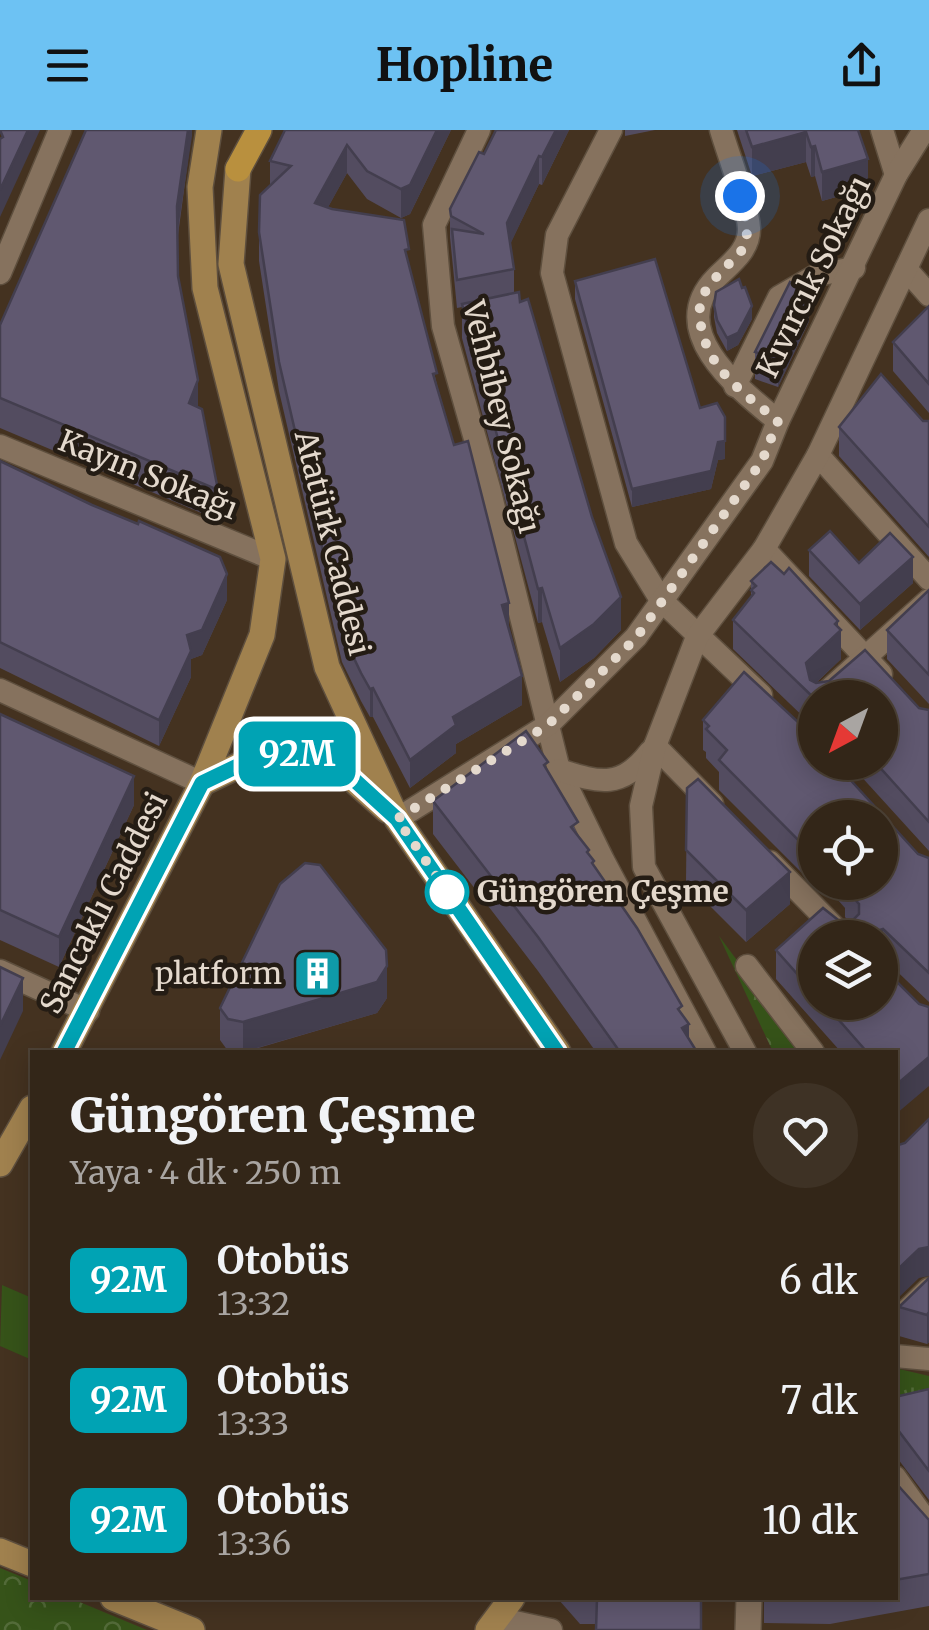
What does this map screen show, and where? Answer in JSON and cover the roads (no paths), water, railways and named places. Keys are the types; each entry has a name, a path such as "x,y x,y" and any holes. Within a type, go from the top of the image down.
{"main road":[{"name":"Atatürk Caddesi","path":"209,130 200,187 205,288 274,558"},
{"path":"238,169 246,130"},
{"path":"238,169 259,130"},
{"name":"Atatürk Caddesi","path":"238,169 230,264 327,667 397,819 557,1050"},
{"name":"Sancaklı Caddesi","path":"65,1050 202,783 262,635 274,558"},
{"path":"202,783 250,760 287,750 350,776 397,819"},
{"path":"0,1164 30,1112"},
{"path":"0,1550 30,1563"},
{"path":"118,1600 192,1630"}],"street":[{"path":"0,273 60,130"},
{"name":"Vehbibey Sokağı","path":"479,130 434,225 489,488 559,770 704,1050"},
{"path":"611,130 556,235 550,304 626,543 661,600 778,711"},
{"path":"721,130 749,229 741,255 703,293 698,310 706,349 735,386 778,421"},
{"path":"882,130 896,175"},
{"name":"Kıvırcık Sokağı","path":"397,819 548,725 636,638 762,461 896,175 924,130"},
{"path":"744,1050 644,867 641,806 655,746 697,638 764,549 871,368 906,270 929,220"},
{"path":"735,386 779,297 817,274 854,268"},
{"path":"906,270 929,295"},
{"name":"Kayın Sokağı","path":"0,446 274,558"},
{"path":"818,456 929,579"},
{"path":"764,549 886,680"},
{"path":"839,680 929,600"},
{"path":"0,690 202,783"},
{"path":"559,770 616,781 636,772 655,746"},
{"path":"655,746 723,814"},
{"path":"750,842 827,920"},
{"path":"747,966 811,1050"},
{"path":"0,971 88,1011"},
{"path":"898,1319 929,1289"},
{"path":"898,1356 929,1359"},
{"path":"898,1482 929,1525"},
{"path":"748,1630 749,1600"},
{"path":"501,1611 552,1630"}],"place":[{"name":"Güngören Çeşme","path":"447,892"},
{"name":"platform","path":"317,974"}]}
